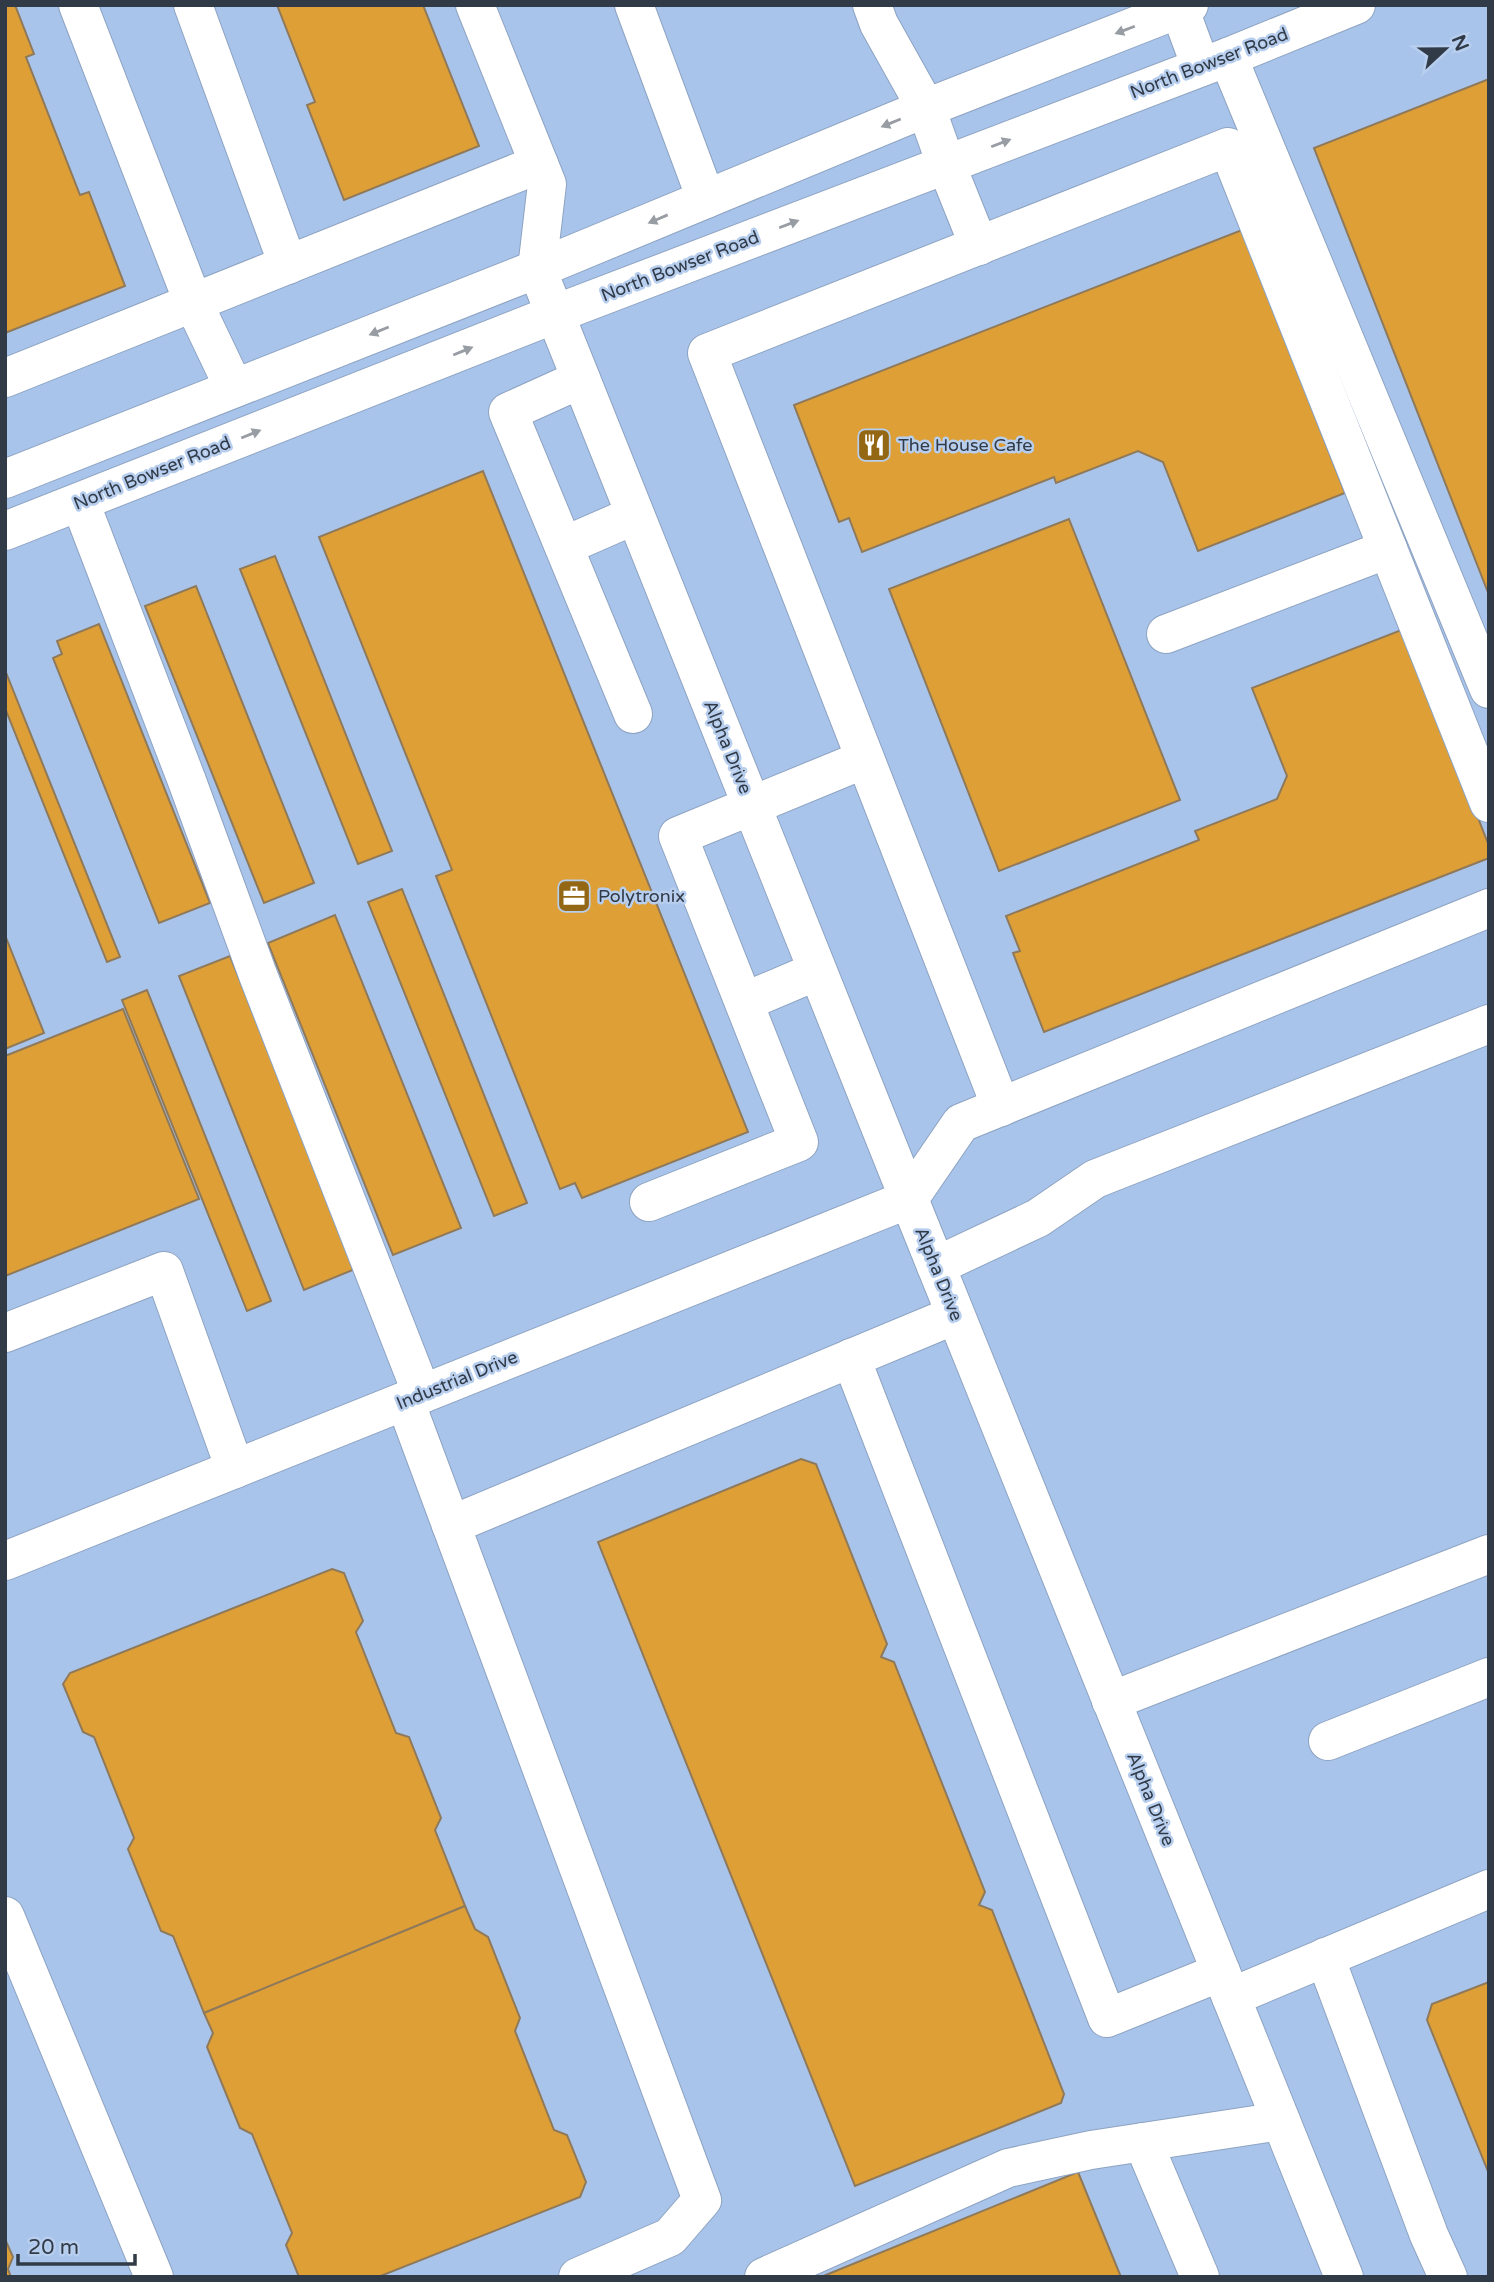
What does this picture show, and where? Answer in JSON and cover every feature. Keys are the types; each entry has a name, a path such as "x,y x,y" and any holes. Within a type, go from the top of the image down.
{"street":[{"path":"78,5 193,302 234,388"},
{"path":"193,5 288,265"},
{"path":"475,5 547,184 537,269"},
{"path":"635,5 706,199"},
{"path":"872,5 879,24 926,108 979,246"},
{"name":"North Bowser Road","path":"5,531 555,314 1356,5"},
{"path":"5,479 537,269 926,108 1182,6 1214,62 1489,689"},
{"path":"1001,1107 707,353 1228,148 1489,803"},
{"path":"5,378 539,164"},
{"name":"Alpha Drive","path":"537,269 1344,2277"},
{"path":"581,379 508,412 633,714"},
{"path":"80,502 187,781 413,1398 451,1525 702,2200 670,2237 578,2277"},
{"path":"564,546 635,515"},
{"path":"1166,634 1388,549"},
{"path":"649,1202 799,1142 678,836 865,759"},
{"path":"909,1199 961,1123 1489,908"},
{"path":"744,1002 817,971"},
{"path":"936,1266 1038,1218 1096,1179 1489,1024"},
{"name":"Industrial Drive","path":"7,1554 235,1469 909,1199"},
{"path":"5,1333 164,1270 235,1469"},
{"path":"451,1525 956,1315"},
{"path":"851,1358 1107,2018 1325,1957 1489,1889"},
{"path":"1111,1701 1489,1554"},
{"path":"1328,1741 1489,1677"},
{"path":"5,1916 154,2277"},
{"path":"1325,1957 1429,2235 1448,2277"},
{"path":"764,2277 1008,2168 1091,2150 1281,2120"},
{"path":"1143,2142 1200,2277"}],"shaded area":[{"path":"5,5 1489,5 1489,2277 5,2277"}],"building":[{"path":"5,5 15,5 34,54 26,57 80,195 89,192 125,286 5,333"},
{"path":"277,5 423,5 479,146 344,200 307,105 315,102"},
{"path":"1489,79 1489,595 1314,148"},
{"path":"1242,230 1345,493 1198,551 1163,462 1138,451 1056,483 1054,477 862,552 849,518 839,522 794,405"},
{"path":"483,471 748,1132 582,1198 575,1183 560,1189 436,876 452,870 319,537"},
{"path":"1069,519 1180,800 999,871 889,589"},
{"path":"275,556 392,851 358,864 240,569"},
{"path":"196,586 314,883 264,903 145,606"},
{"path":"99,624 210,903 159,923 53,658 62,654 57,641"},
{"path":"1404,629 1489,846 1489,858 1044,1032 1013,953 1020,951 1006,916 1199,840 1195,831 1277,799 1287,776 1252,688"},
{"path":"5,670 120,957 107,962 5,708"},
{"path":"402,889 527,1203 494,1216 368,902"},
{"path":"335,915 461,1228 393,1255 268,943"},
{"path":"5,935 44,1033 5,1049"},
{"path":"230,956 355,1269 304,1290 179,976"},
{"path":"147,990 271,1301 247,1311 122,1000"},
{"path":"123,1009 199,1199 5,1276 5,1056"},
{"path":"801,1459 816,1464 887,1644 881,1657 894,1662 985,1892 979,1905 992,1910 1064,2094 1061,2103 855,2186 598,1542"},
{"path":"332,1569 344,1573 363,1621 356,1632 396,1733 409,1737 441,1818 435,1830 465,1906 204,2013 173,1936 161,1931 128,1849 134,1838 94,1737 83,1732 63,1684 70,1673"},
{"path":"465,1906 475,1929 488,1937 520,2018 515,2031 554,2130 567,2135 586,2182 580,2197 378,2277 299,2277 286,2245 292,2233 252,2134 240,2128 207,2047 213,2033 204,2013"},
{"path":"1489,1982 1489,2174 1427,2020 1432,2004"},
{"path":"1078,2172 1121,2277 821,2277"},
{"path":"5,2239 13,2257 8,2269 11,2277 5,2277"}],"place":[{"name":"The House Cafe","path":"874,445"},
{"name":"Polytronix","path":"574,896"}]}
